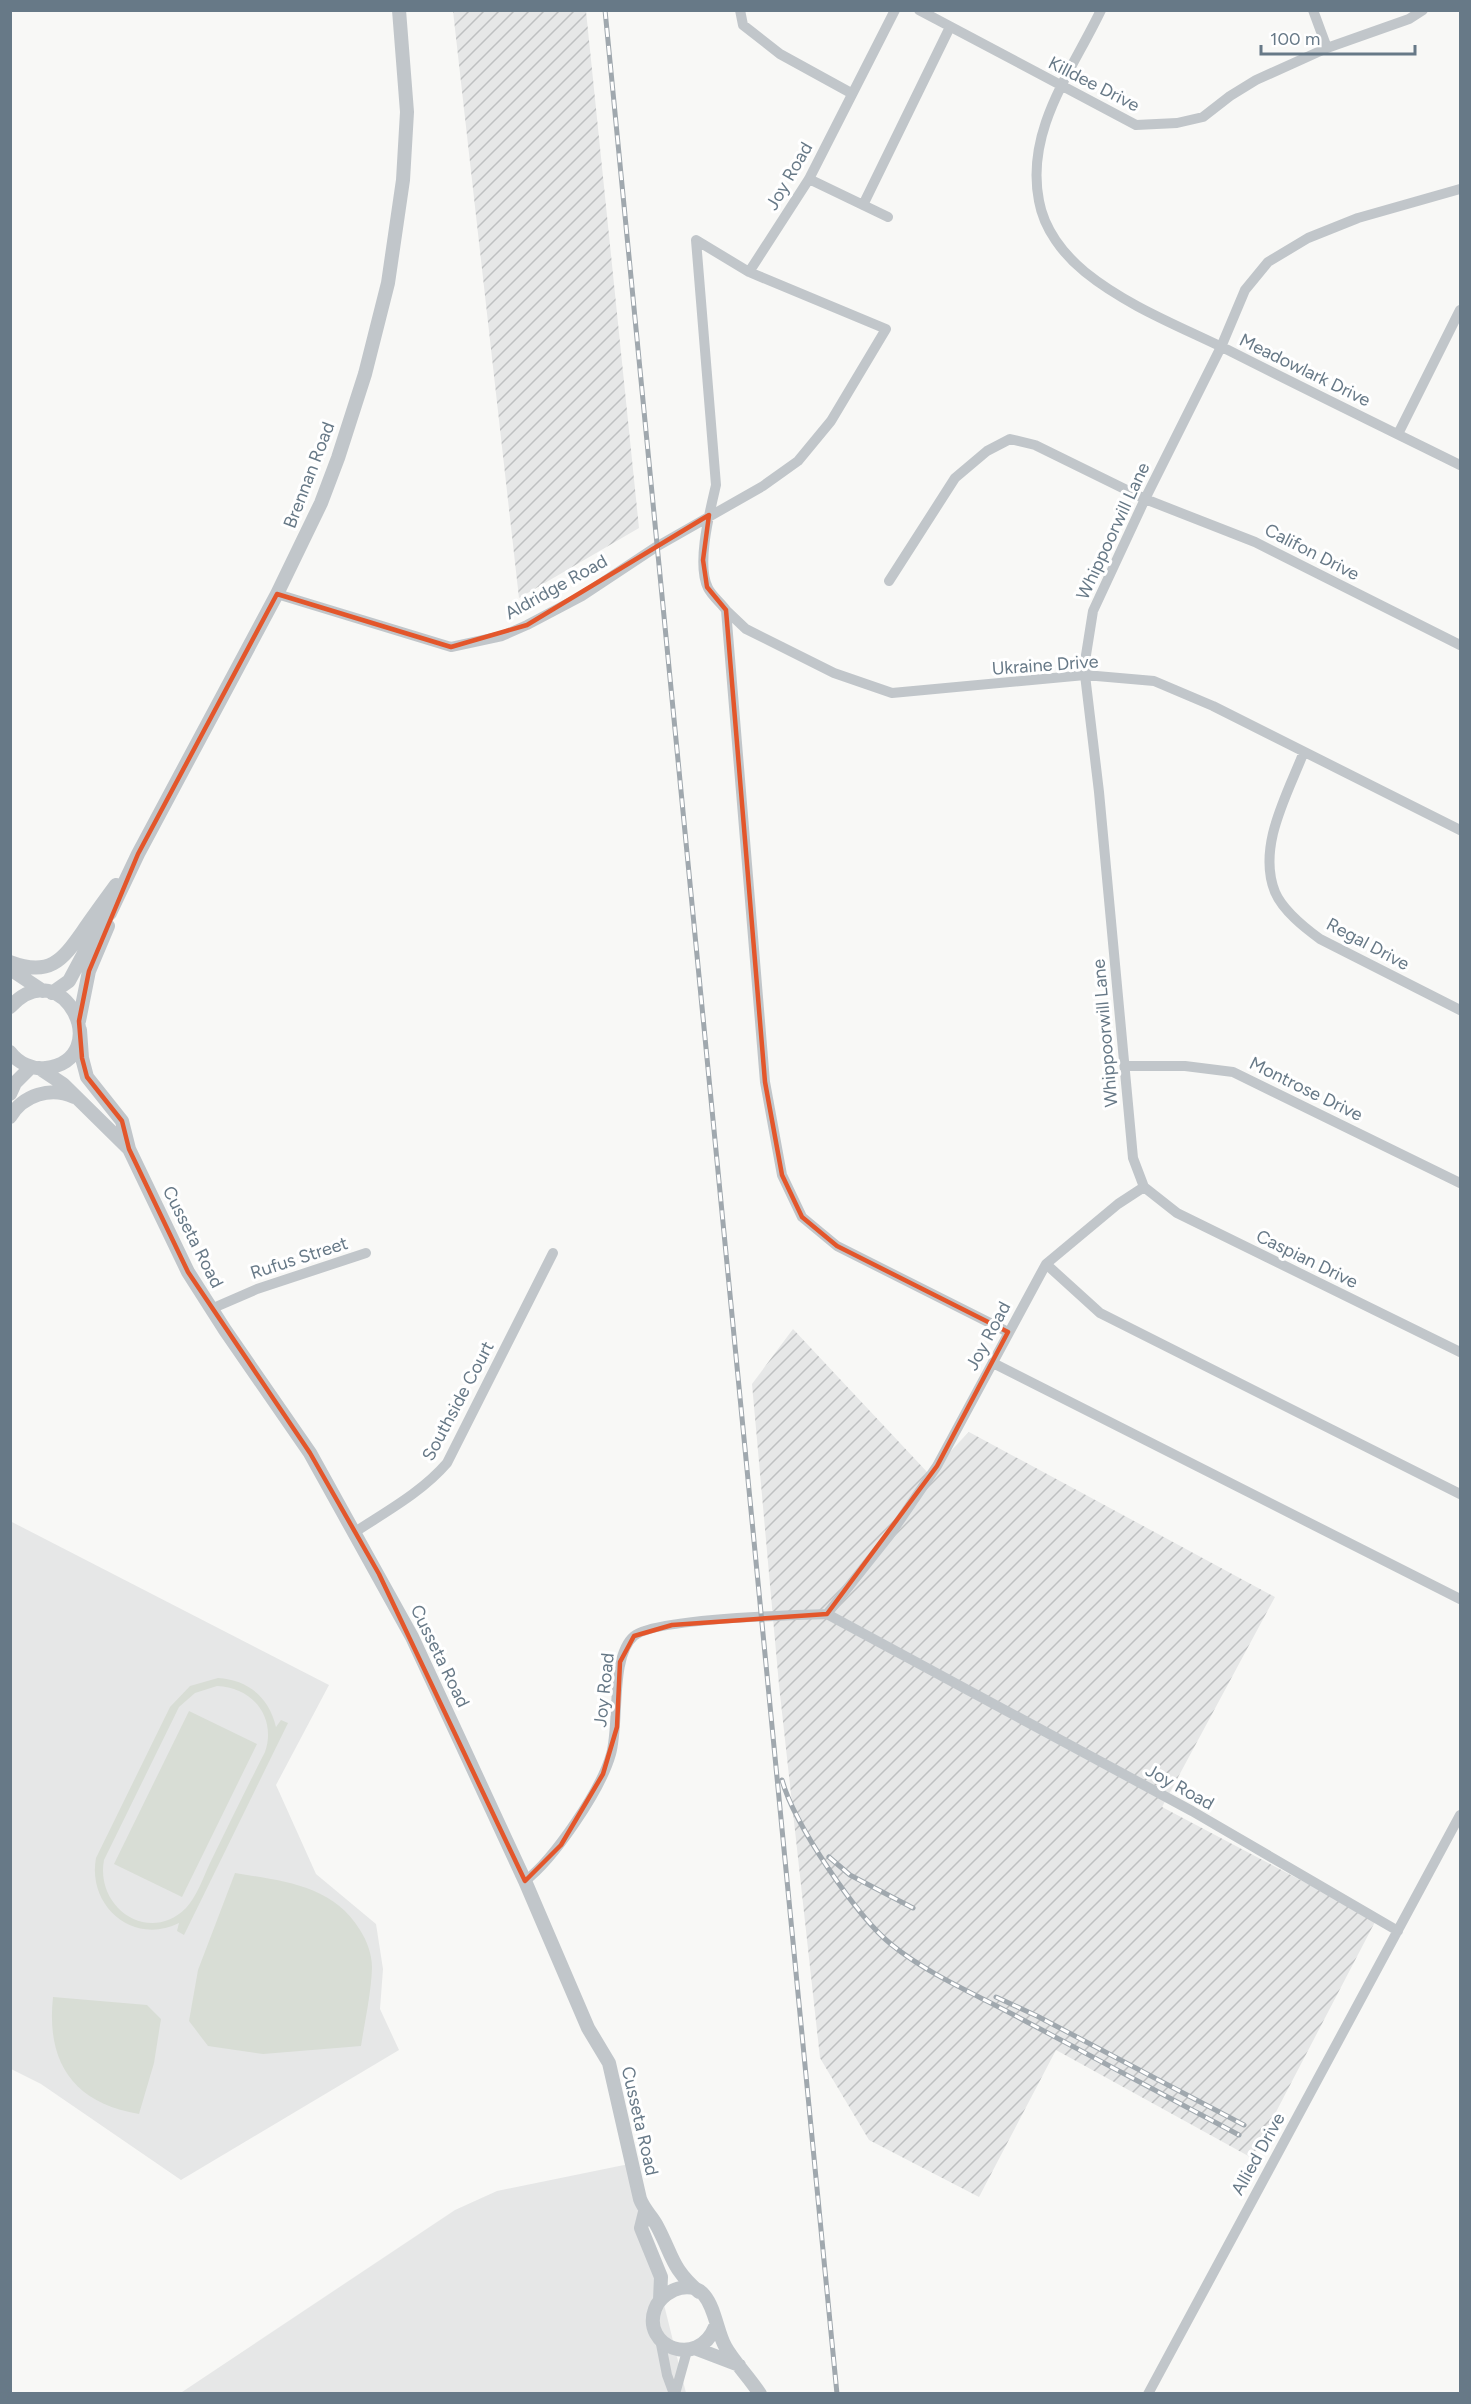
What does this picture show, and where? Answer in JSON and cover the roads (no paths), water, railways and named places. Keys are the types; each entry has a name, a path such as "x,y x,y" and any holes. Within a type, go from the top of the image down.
{"street":[{"name":"Brennan Road","path":"48,992 69,981 99,925 110,913 138,854 277,594 321,503 338,458 365,374 388,283 403,180 407,112 399,10"},
{"path":"740,10 743,25 780,54 851,93"},
{"name":"Joy Road","path":"749,272 809,179 895,10"},
{"name":"Killdee Drive","path":"919,10 1136,125 1177,123 1203,117 1256,80 1327,48 1409,19 1423,10"},
{"name":"Meadowlark Drive","path":"1101,10 1042,128 1037,165 1039,201 1049,230 1064,251 1083,270 1135,306 1461,465"},
{"path":"1313,10 1327,48"},
{"path":"863,205 950,27"},
{"path":"809,179 888,217"},
{"name":"Whippoorwill Lane","path":"1144,1187 1133,1158 1126,1066 1085,675 1093,611 1145,499 1221,347 1245,290 1268,262 1286,249 1358,218 1461,189"},
{"name":"Ukraine Drive","path":"749,272 696,240 716,485 703,560 707,587 746,629 834,673 892,693 1085,675 1154,681 1213,706 1304,754 1461,830"},
{"name":"Aldridge Road","path":"277,594 451,646 501,636 582,596 798,461 831,421 886,329 749,272"},
{"path":"1398,434 1461,310"},
{"name":"Califon Drive","path":"889,581 955,478 987,451 1010,439 1035,445 1145,499 1255,542 1461,645"},
{"path":"726,610 765,1082 782,1175 802,1217 837,1246 1008,1332"},
{"name":"Regal Drive","path":"1304,754 1280,813 1268,854 1275,893 1301,925 1320,939 1461,1010"},
{"path":"10,962 40,968 66,955 138,854"},
{"name":"Brennan Road","path":"80,1025 89,971 109,925 110,913"},
{"path":"10,969 70,1003 80,1025 79,1039 71,1055 57,1065 35,1067 15,1083 10,1094"},
{"path":"10,1007 24,995 48,992"},
{"name":"Cusseta Road","path":"80,1025 82,1058 87,1077 122,1121 129,1149 188,1272 310,1453 412,1637 525,1881 588,2028 609,2063 640,2199 645,2212 657,2224 668,2255 681,2276 714,2307 715,2327 705,2343 692,2350 674,2394"},
{"name":"Cusseta Road","path":"10,1052 21,1062 35,1067 63,1084 129,1149"},
{"name":"Montrose Drive","path":"1126,1066 1185,1066 1233,1072 1461,1183"},
{"path":"10,1117 24,1102 45,1093 63,1092 80,1101"},
{"name":"Joy Road","path":"827,1614 889,1536 937,1466 1046,1264 1118,1204 1144,1187"},
{"name":"Caspian Drive","path":"1144,1187 1178,1213 1461,1352"},
{"name":"Rufus Street","path":"211,1309 257,1289 366,1253"},
{"name":"Southside Court","path":"355,1532 434,1478 447,1463 552,1253"},
{"path":"1046,1264 1100,1313 1461,1494"},
{"path":"993,1363 1461,1599"},
{"name":"Joy Road","path":"525,1881 545,1864 561,1845 603,1774 611,1756 617,1727 620,1662 624,1647 634,1636 644,1630 672,1625 762,1616 827,1614 1192,1811 1398,1931"},
{"path":"1398,1931 1461,1815"},
{"name":"Allied Drive","path":"1148,2394 1398,1931"},
{"name":"Cusseta Road","path":"645,2212 641,2228 661,2277 660,2300 653,2320 674,2394"},
{"path":"660,2300 678,2289 699,2292"},
{"path":"715,2327 726,2348 741,2365 760,2394"},
{"path":"660,2339 668,2346 692,2350 741,2365"}],"railway":[{"path":"605,10 837,2394"},
{"path":"782,1780 799,1820 828,1868 862,1914 892,1945 951,1983 1239,2135"},
{"path":"829,1857 850,1875 913,1908"},
{"path":"996,1997 1037,2016 1244,2125"}]}
